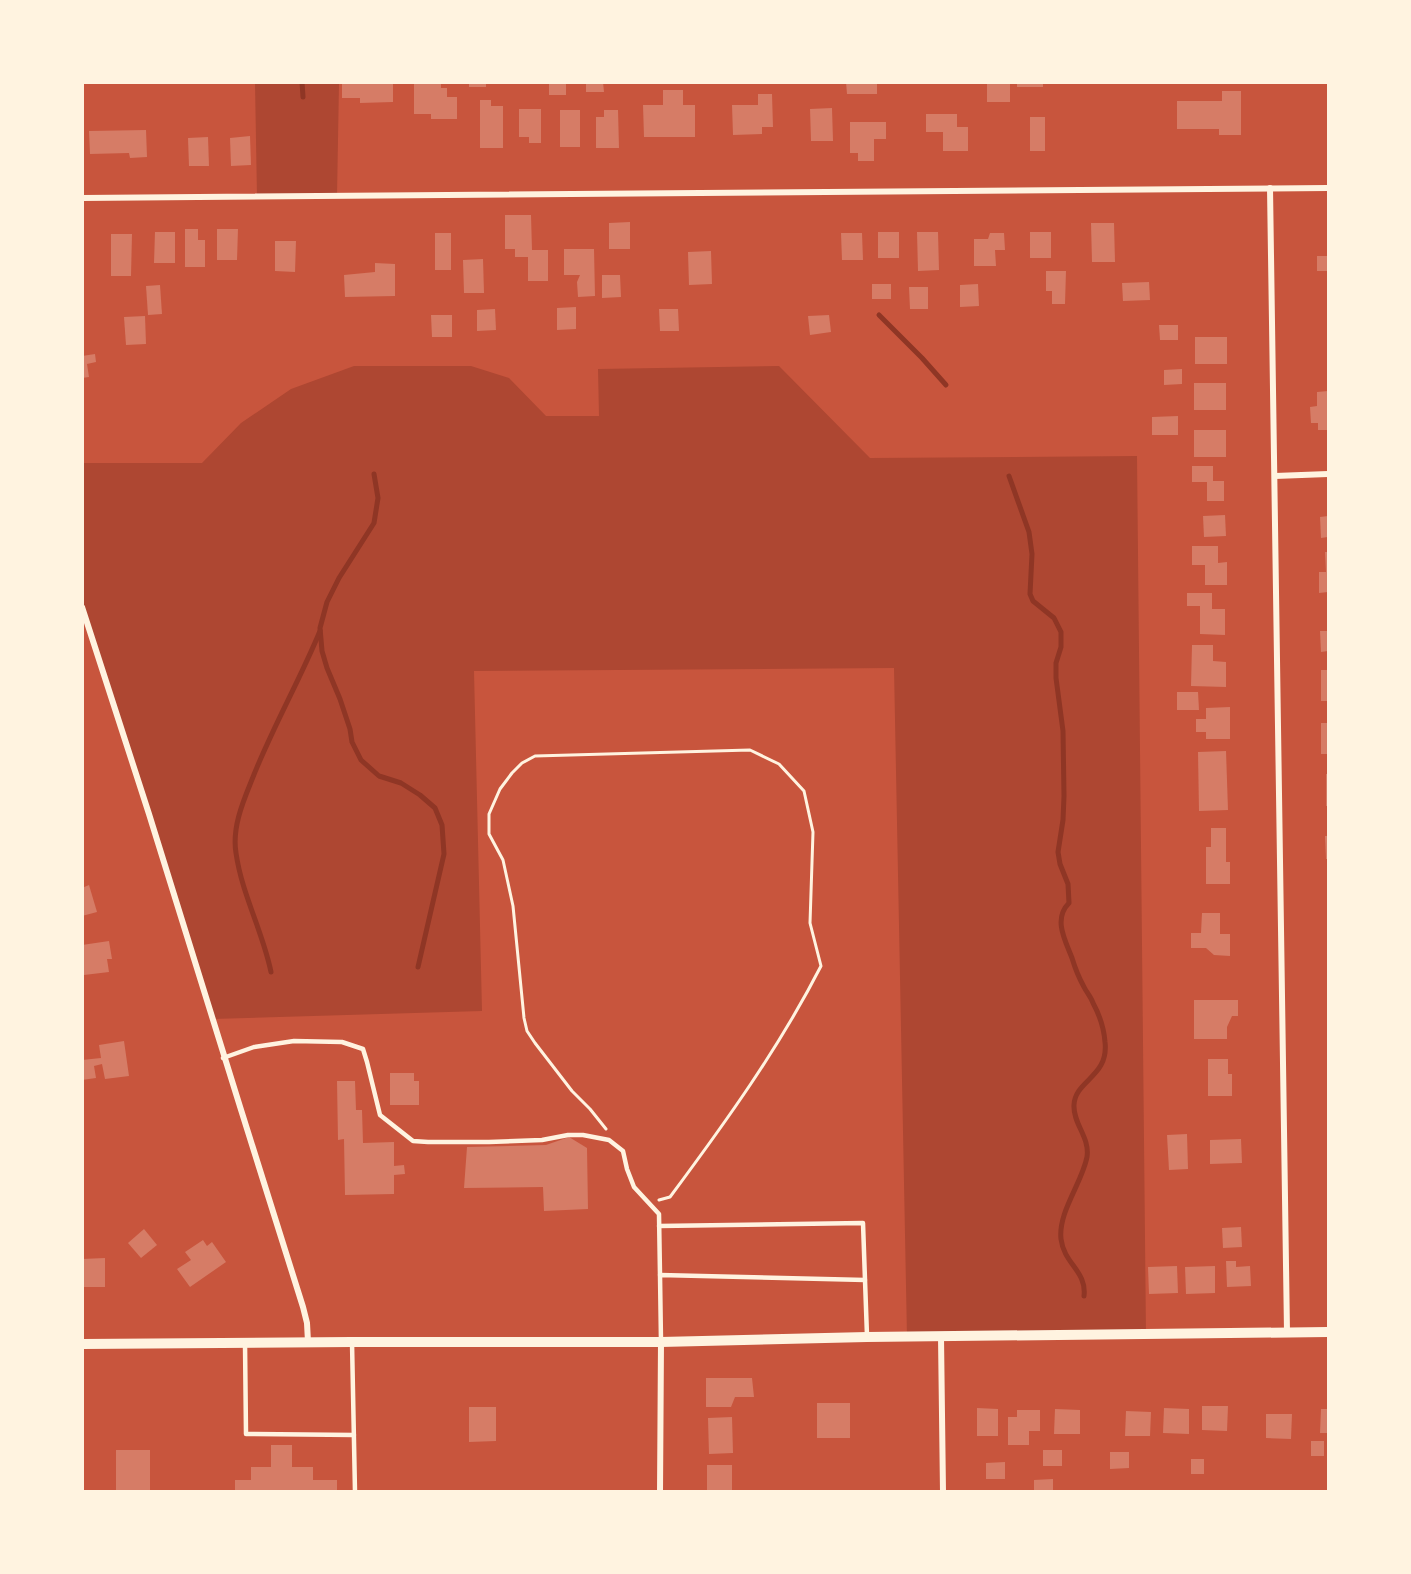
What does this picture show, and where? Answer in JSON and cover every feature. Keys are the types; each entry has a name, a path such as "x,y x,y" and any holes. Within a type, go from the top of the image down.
{"street":[{"path":"1270,188 1287,1332"},
{"path":"82,198 1329,188"},
{"path":"1275,476 1329,474"},
{"path":"82,607 303,1307 308,1342"},
{"path":"82,1344 661,1342 867,1337 1329,1332"},
{"path":"941,1337 943,1491"},
{"path":"660,1491 661,1342"}],"lane":[{"path":"224,1058 254,1047 294,1041 342,1042 363,1049 380,1115 413,1141 489,1142 542,1140 583,1135 609,1140 623,1151 634,1187 659,1214 661,1342"},
{"path":"659,1226 863,1223 867,1337"},
{"path":"660,1275 865,1280"},
{"path":"352,1342 355,1491"},
{"path":"245,1343 246,1434 354,1436"}],"path":[{"path":"609,1140 606,1129 572,1091 527,1031 513,906 502,860 489,834 489,814 500,789 512,773 522,763 535,756 750,750 779,764 804,791 813,832 810,924 821,966 796,1014 715,1136 670,1197 648,1203"}],"shaded area":[{"path":"255,83 339,83 337,196 257,197"},
{"path":"354,366 471,366 509,378 546,416 599,416 598,369 779,366 870,458 1137,456 1146,1335 907,1337 894,668 474,671 482,1011 212,1019 83,604 82,463 202,463 241,423 291,389"}],"building":[{"path":"342,82 393,82 393,102 360,103 360,98 342,98"},
{"path":"414,82 441,82 441,88 447,88 447,97 457,97 457,119 431,119 431,114 414,114"},
{"path":"469,82 486,82 486,87 469,87"},
{"path":"549,82 566,82 566,95 549,95"},
{"path":"586,82 603,82 604,92 586,92"},
{"path":"846,82 877,82 877,94 847,94"},
{"path":"987,82 1010,82 1010,102 987,102"},
{"path":"1017,82 1043,82 1043,87 1017,87"},
{"path":"663,90 683,90 683,105 695,105 695,137 644,137 643,105 663,105"},
{"path":"1222,91 1241,91 1241,135 1219,135 1219,129 1177,129 1177,101 1222,101"},
{"path":"758,94 772,94 773,127 762,127 762,134 733,135 732,105 758,105"},
{"path":"480,100 491,100 491,106 503,106 503,148 480,148"},
{"path":"832,108 833,141 811,141 810,109"},
{"path":"519,109 541,109 541,143 529,143 529,137 519,137"},
{"path":"560,110 580,110 580,147 560,147"},
{"path":"604,110 618,110 619,148 596,148 596,117 604,117"},
{"path":"926,114 957,114 957,127 968,127 968,151 943,151 943,132 926,132"},
{"path":"1030,117 1045,117 1045,151 1030,151"},
{"path":"850,122 886,122 886,139 874,139 874,161 858,161 858,153 850,153"},
{"path":"146,130 147,157 130,158 129,153 90,154 89,131"},
{"path":"250,136 251,165 231,166 230,138"},
{"path":"208,137 209,166 189,166 188,138"},
{"path":"505,215 531,215 532,250 548,250 548,281 528,281 528,257 515,257 515,249 505,249"},
{"path":"630,222 630,249 609,249 609,223"},
{"path":"1091,223 1114,223 1115,262 1092,262"},
{"path":"185,229 198,229 198,240 205,240 205,267 185,267"},
{"path":"217,229 238,229 237,260 217,260"},
{"path":"155,232 175,232 175,263 154,263"},
{"path":"878,232 899,232 899,258 878,258"},
{"path":"917,232 938,232 939,270 918,271"},
{"path":"1030,232 1051,232 1051,258 1030,258"},
{"path":"435,233 451,233 451,270 435,270"},
{"path":"841,233 862,233 863,260 842,260"},
{"path":"990,233 1004,233 1005,250 995,250 996,266 974,266 974,239 988,239"},
{"path":"111,234 132,234 131,276 111,276"},
{"path":"275,241 296,241 295,272 275,271"},
{"path":"564,249 594,249 595,296 578,297 577,282 580,275 564,275"},
{"path":"711,251 712,284 689,285 688,252"},
{"path":"1317,256 1328,256 1328,271 1317,271"},
{"path":"483,259 484,293 464,293 463,260"},
{"path":"375,263 395,264 395,296 345,297 344,275 375,272"},
{"path":"1046,271 1066,271 1065,304 1052,304 1052,291 1046,291"},
{"path":"602,275 620,275 621,297 602,298"},
{"path":"1149,282 1150,300 1123,301 1122,283"},
{"path":"872,284 891,284 891,299 872,299"},
{"path":"978,284 979,306 960,307 960,285"},
{"path":"160,285 162,314 148,315 146,286"},
{"path":"909,287 928,287 928,309 910,309"},
{"path":"576,307 576,329 557,330 557,308"},
{"path":"495,309 496,330 477,331 477,310"},
{"path":"659,309 678,309 679,331 660,331"},
{"path":"431,315 452,315 452,337 432,337"},
{"path":"829,315 831,332 810,335 808,316"},
{"path":"145,316 146,344 126,345 124,317"},
{"path":"1159,325 1178,325 1178,340 1160,340"},
{"path":"1195,337 1227,337 1227,364 1195,364"},
{"path":"95,354 96,362 87,364 89,377 82,378 82,356"},
{"path":"1182,369 1182,384 1164,385 1164,370"},
{"path":"1194,383 1226,383 1226,410 1194,410"},
{"path":"1328,391 1328,430 1318,430 1318,423 1311,423 1310,407 1317,406 1317,392"},
{"path":"1178,416 1178,435 1152,435 1152,417"},
{"path":"1194,430 1226,430 1226,457 1194,457"},
{"path":"1192,466 1213,466 1213,481 1224,481 1224,501 1207,501 1207,482 1192,482"},
{"path":"1225,515 1226,536 1204,537 1203,516"},
{"path":"1328,516 1328,537 1321,538 1320,517"},
{"path":"1192,546 1218,546 1218,563 1227,562 1227,585 1205,585 1205,565 1192,565"},
{"path":"1325,552 1328,552 1328,592 1319,593 1319,572 1326,572"},
{"path":"1187,593 1212,593 1212,609 1225,609 1225,635 1200,634 1200,606 1187,606"},
{"path":"1320,631 1328,631 1328,651 1321,652"},
{"path":"1192,645 1213,645 1213,661 1226,662 1226,687 1191,686"},
{"path":"1321,670 1328,670 1328,701 1321,701"},
{"path":"1177,692 1198,692 1199,710 1177,710"},
{"path":"1230,707 1230,739 1206,739 1206,732 1196,732 1196,719 1206,719 1206,708"},
{"path":"1321,723 1328,723 1328,754 1321,754"},
{"path":"1226,751 1228,810 1199,811 1198,752"},
{"path":"1326,774 1328,774 1328,806 1326,806"},
{"path":"1211,828 1226,828 1226,862 1230,862 1230,884 1206,884 1206,847 1211,847"},
{"path":"1325,836 1328,836 1328,859 1326,859"},
{"path":"89,885 97,912 82,916 82,888"},
{"path":"1202,913 1220,913 1220,934 1230,934 1230,956 1214,955 1206,948 1191,948 1191,933 1201,933"},
{"path":"109,941 112,959 107,959 109,972 84,975 82,945"},
{"path":"1194,1000 1238,1000 1238,1016 1232,1016 1227,1027 1227,1039 1194,1039"},
{"path":"124,1041 129,1076 105,1079 102,1064 94,1066 96,1078 82,1080 82,1060 101,1058 99,1045"},
{"path":"1208,1059 1228,1059 1228,1074 1232,1074 1232,1096 1208,1096"},
{"path":"390,1073 414,1073 414,1081 419,1081 419,1105 390,1105"},
{"path":"337,1081 355,1081 356,1110 362,1110 363,1143 394,1142 394,1166 404,1165 405,1174 394,1175 394,1194 345,1195 344,1139 338,1140"},
{"path":"1187,1134 1188,1169 1169,1170 1167,1135"},
{"path":"569,1137 587,1148 588,1209 544,1211 543,1187 464,1188 467,1147 546,1145"},
{"path":"1241,1139 1242,1163 1210,1164 1210,1140"},
{"path":"1241,1227 1242,1247 1223,1248 1222,1228"},
{"path":"144,1229 157,1245 141,1258 128,1243"},
{"path":"203,1240 207,1246 212,1242 226,1262 190,1287 177,1269 191,1260 185,1252"},
{"path":"105,1258 105,1287 82,1287 82,1259"},
{"path":"1226,1261 1236,1261 1236,1267 1250,1266 1251,1286 1227,1287"},
{"path":"1177,1266 1178,1293 1149,1294 1148,1267"},
{"path":"1215,1266 1215,1293 1186,1294 1185,1267"},
{"path":"706,1378 752,1378 754,1397 735,1397 731,1407 706,1407"},
{"path":"817,1403 850,1403 850,1438 817,1438"},
{"path":"1202,1406 1228,1406 1227,1431 1202,1430"},
{"path":"469,1407 496,1407 496,1441 469,1442"},
{"path":"977,1408 998,1409 998,1436 977,1436"},
{"path":"1164,1408 1189,1409 1189,1434 1163,1433"},
{"path":"1055,1409 1080,1410 1080,1434 1054,1434"},
{"path":"1321,1409 1328,1409 1328,1433 1320,1433"},
{"path":"1017,1410 1040,1410 1040,1431 1029,1431 1029,1445 1008,1445 1008,1417 1017,1417"},
{"path":"1126,1411 1151,1412 1150,1436 1125,1436"},
{"path":"1266,1414 1292,1414 1291,1439 1266,1438"},
{"path":"732,1417 733,1453 709,1454 708,1418"},
{"path":"1311,1441 1324,1441 1324,1456 1311,1456"},
{"path":"271,1445 292,1445 292,1467 313,1467 313,1480 337,1480 337,1492 235,1492 235,1480 251,1480 251,1467 271,1467"},
{"path":"116,1450 150,1450 150,1492 116,1492"},
{"path":"1043,1450 1062,1450 1062,1466 1043,1466"},
{"path":"1110,1452 1129,1452 1129,1468 1110,1469"},
{"path":"1191,1459 1204,1459 1204,1474 1191,1474"},
{"path":"1005,1462 1005,1479 986,1479 986,1463"},
{"path":"707,1465 732,1465 732,1492 707,1492"},
{"path":"1053,1479 1053,1491 1034,1491 1034,1480"}],"waterway":[{"path":"302,82 303,97"},
{"path":"879,315 946,385"},
{"path":"374,474 378,498 374,523 339,578 327,602 320,628 322,651 350,729 352,742 361,760 379,776 401,783 420,795 435,808 442,825 444,854 418,967"},
{"path":"1009,476 1029,532 1032,554 1030,594 1033,601 1054,618 1061,632 1056,678 1063,731 1064,796 1058,852 1068,884 1069,903 1064,909 1061,923 1077,973 1099,1017 1105,1042 1102,1063 1080,1090 1074,1105 1074,1112 1086,1143 1087,1157 1063,1218 1061,1229 1063,1248 1082,1280 1084,1296"},
{"path":"271,972 239,869 235,835 244,799 320,631"}]}
